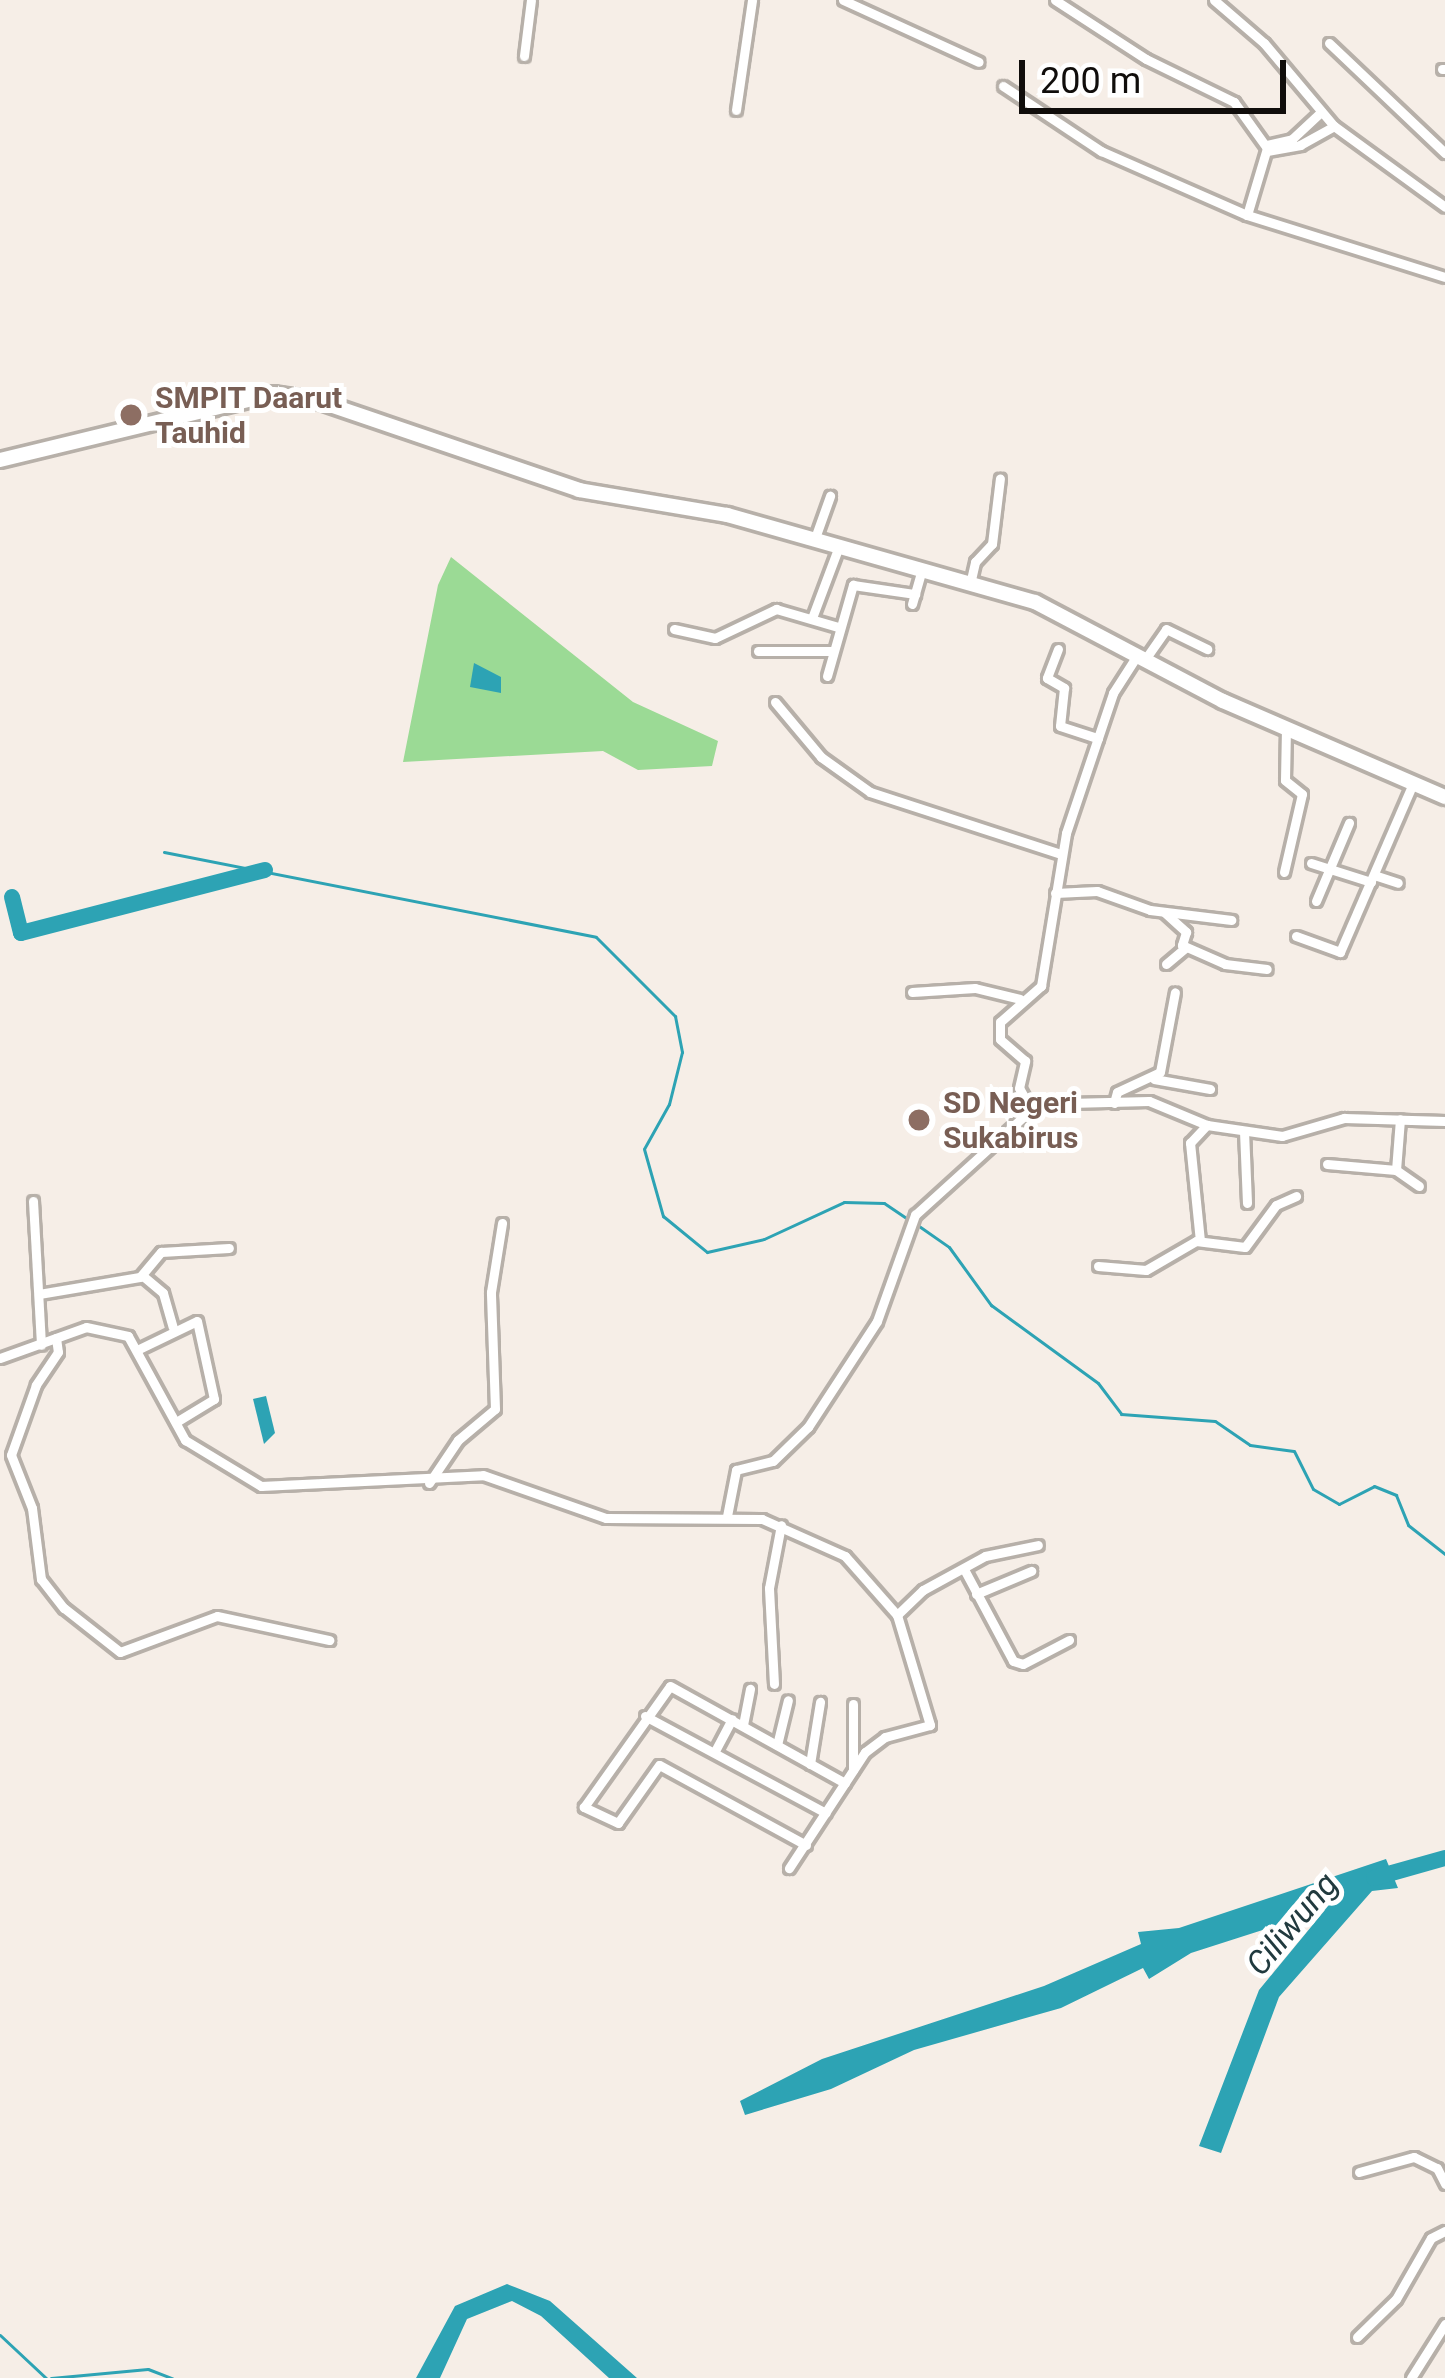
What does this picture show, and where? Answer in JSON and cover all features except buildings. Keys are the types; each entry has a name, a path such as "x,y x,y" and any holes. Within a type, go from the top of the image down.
{"street":[{"path":"524,56 531,0"},
{"path":"736,110 752,0"},
{"path":"843,0 979,62"},
{"path":"1054,0 1131,50 1234,102 1267,148"},
{"path":"1218,1 1334,126 1445,207"},
{"path":"1329,43 1445,153"},
{"path":"1003,86 1101,151 1247,215 1445,277"},
{"path":"1267,148 1292,139 1321,112"},
{"path":"1267,148 1300,145 1334,126"},
{"path":"1247,215 1267,148"},
{"path":"0,460 273,394 318,401 579,490 815,538 1035,602 1286,729 1445,797"},
{"path":"970,584 975,562 992,544 1000,478"},
{"path":"815,538 830,496"},
{"path":"812,618 838,546"},
{"path":"827,676 854,583 914,599 921,572"},
{"path":"674,629 711,639 770,610 838,627"},
{"path":"727,1516 737,1468 772,1461 808,1427 877,1321 903,1235 915,1215 1024,1117 1028,1104 1019,1088 1025,1061 999,1034 1001,1018 1041,986 1061,854 1098,738 1142,655 1166,629 1207,649"},
{"path":"1058,649 1047,678 1065,690 1060,726 1098,738"},
{"path":"758,651 831,651"},
{"path":"775,702 821,757 880,797 1061,854"},
{"path":"1284,872 1302,794 1285,780 1286,729"},
{"path":"1296,936 1340,953 1412,783"},
{"path":"1316,901 1335,871 1349,823"},
{"path":"1311,862 1398,883"},
{"path":"1055,893 1097,891 1164,912 1231,920"},
{"path":"1164,912 1186,932 1186,947 1166,964"},
{"path":"1186,947 1232,966 1267,969"},
{"path":"912,992 975,988 1020,999"},
{"path":"1154,1078 1174,992"},
{"path":"1114,1102 1118,1092 1154,1078 1210,1089"},
{"path":"1028,1104 1162,1103 1207,1125 1282,1136 1333,1119 1445,1121"},
{"path":"1396,1170 1400,1119"},
{"path":"1200,1241 1190,1143 1207,1125"},
{"path":"1244,1131 1247,1203"},
{"path":"1327,1164 1396,1170 1419,1186"},
{"path":"1098,1266 1151,1269 1200,1241 1229,1250 1253,1244 1276,1205 1296,1196"},
{"path":"33,1201 41,1345"},
{"path":"429,1483 458,1440 495,1408 491,1292 502,1223"},
{"path":"39,1294 142,1276 160,1253 229,1248"},
{"path":"142,1276 164,1294 173,1327"},
{"path":"139,1349 173,1327 197,1321 214,1396 176,1422"},
{"path":"0,1358 98,1327 128,1336 196,1450 261,1486 374,1477 429,1483 459,1474 499,1478 621,1520 727,1516 781,1525 855,1562 897,1615 930,1725 875,1742 789,1868"},
{"path":"56,1339 59,1349 36,1385 11,1460 32,1508 41,1579 64,1608 120,1652 217,1616 329,1640"},
{"path":"774,1684 769,1588 781,1525"},
{"path":"897,1615 922,1590 990,1554 1038,1545"},
{"path":"965,1571 1016,1663 1070,1640"},
{"path":"976,1594 1031,1571"},
{"path":"806,1845 659,1765 618,1822 586,1810 645,1716 673,1686 845,1784"},
{"path":"715,1751 737,1722 749,1689"},
{"path":"777,1745 788,1700"},
{"path":"810,1764 820,1702"},
{"path":"853,1704 853,1771"},
{"path":"645,1716 826,1814"},
{"path":"1359,2172 1414,2158 1437,2168 1445,2184"},
{"path":"1357,2337 1396,2299 1430,2238 1445,2230"},
{"path":"1412,2378 1445,2324"}],"green space":[{"path":"451,557 633,702 718,741 712,766 638,770 603,751 403,762 438,585"}],"water":[{"path":"474,663 501,677 501,693 470,687"},
{"path":"266,1396 275,1433 264,1444 253,1399"},
{"path":"1386,1859 1398,1888 1372,1891 1279,1997 1221,2153 1199,2146 1259,1990 1325,1910 1191,1953 1149,1979 1143,1968 1061,2008 914,2050 831,2089 745,2115 740,2101 822,2059 1044,1986 1141,1944 1138,1932 1179,1928"},
{"path":"507,2284 550,2301 637,2378 609,2378 541,2316 512,2301 467,2319 440,2378 416,2378 455,2306"}],"waterway":[{"path":"164,852 596,937 675,1016 682,1052 669,1104 644,1149 663,1216 707,1252 764,1239 844,1202 884,1203 908,1219"},
{"path":"12,897 21,933 265,870"},
{"path":"916,1224 949,1247 991,1305 1098,1383 1121,1414 1215,1421 1250,1445 1294,1451 1313,1489 1339,1504 1374,1486 1396,1495 1408,1525 1445,1554"},
{"name":"Ciliwung","path":"1374,1878 1445,1858"},
{"path":"0,2335 46,2378"},
{"path":"51,2378 148,2369 172,2378"}],"place":[{"name":"SMPIT Daarut Tauhid","path":"131,415"},
{"name":"SD Negeri Sukabirus","path":"919,1120"}]}
